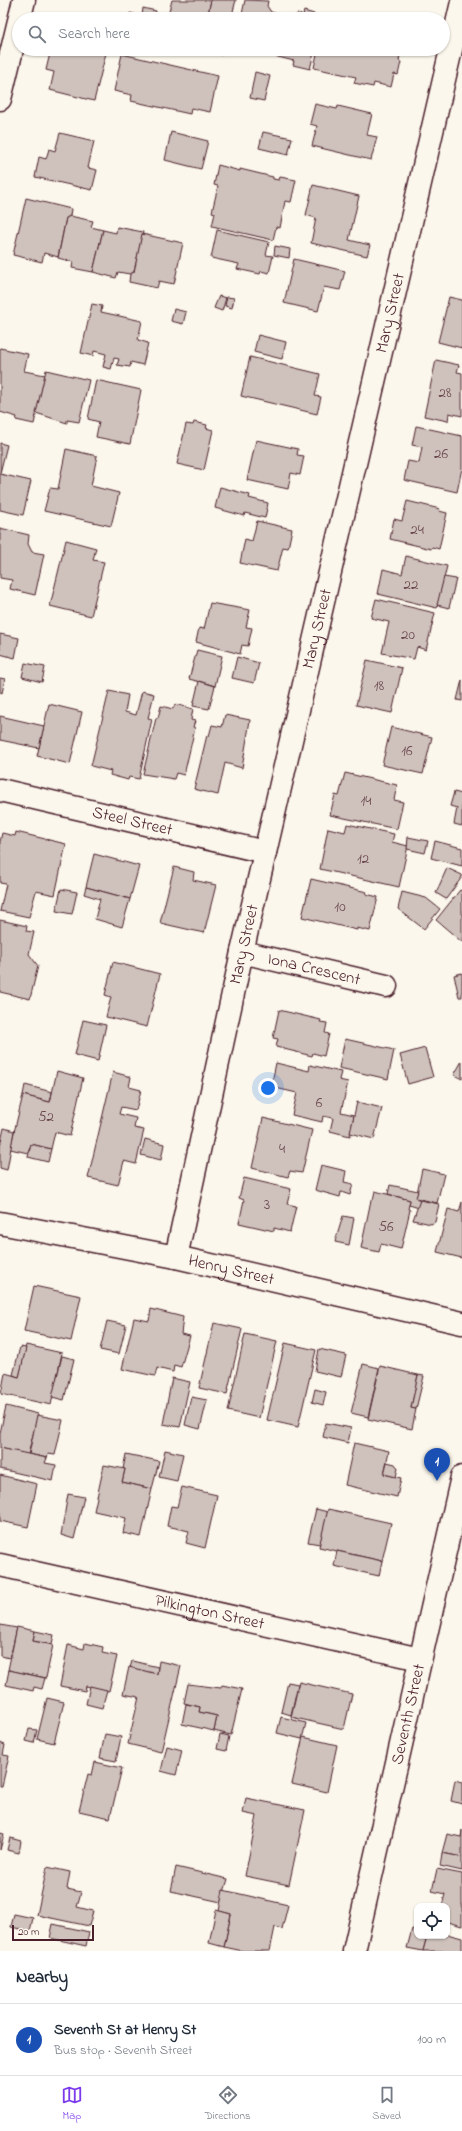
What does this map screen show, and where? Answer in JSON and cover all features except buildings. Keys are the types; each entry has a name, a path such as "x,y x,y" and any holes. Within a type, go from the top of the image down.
{"street":[{"path":"21,12 24,0"},
{"name":"Mary Street","path":"450,54 462,2"},
{"path":"0,99 12,50"},
{"name":"Mary Street","path":"176,1257 264,852 449,56"},
{"name":"Steel Street","path":"0,790 264,852"},
{"name":"Iona Crescent","path":"242,952 386,986"},
{"name":"Henry Street","path":"0,1223 176,1257 462,1324"},
{"name":"Seventh Street","path":"354,1951 462,1477"},
{"name":"Pilkington Street","path":"0,1565 420,1659"}],"place":[{"name":"Seventh St at Henry St","path":"437,1481"}]}
